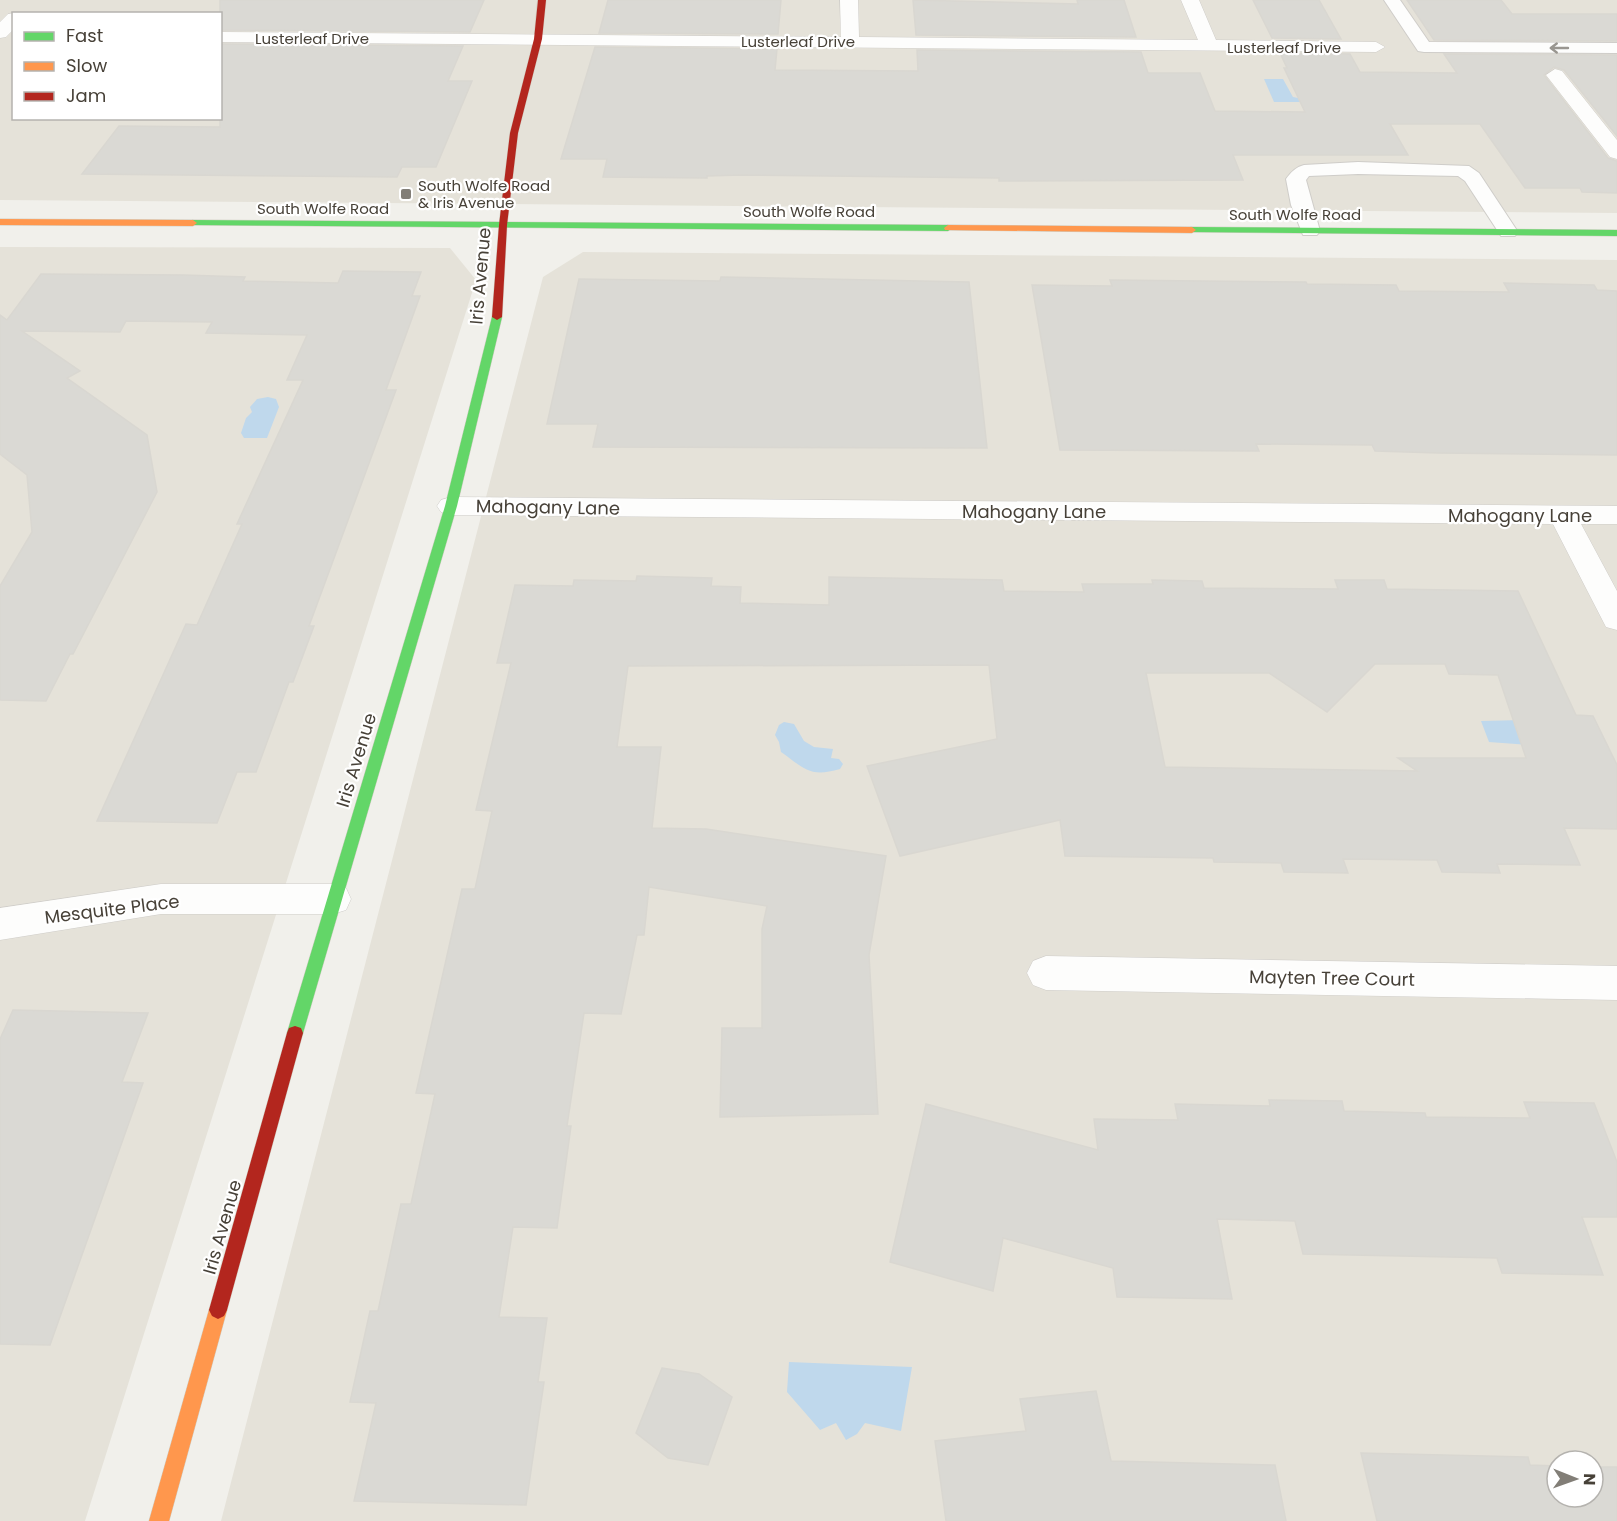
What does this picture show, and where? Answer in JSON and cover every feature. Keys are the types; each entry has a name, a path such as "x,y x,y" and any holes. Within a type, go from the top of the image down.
{"street":[{"name":"Iris Avenue","path":"159,1521 333,899 451,506 498,311 503,225 514,133 538,39 542,0"},
{"path":"849,0 850,41"},
{"path":"1190,0 1210,47"},
{"path":"0,34 12,21"},
{"name":"Lusterleaf Drive","path":"222,37 1376,47"},
{"path":"1556,75 1617,153"},
{"name":"South Wolfe Road","path":"0,222 1617,233"},
{"name":"Mahogany Lane","path":"451,506 1617,515"},
{"path":"1562,515 1617,619"},
{"name":"Mesquite Place","path":"0,924 161,899 333,899"},
{"name":"Mayten Tree Court","path":"1047,973 1617,983"}],"lane":[{"path":"1392,0 1424,47 1617,48"},
{"path":"1310,231 1300,205 1296,179 1304,171 1358,168 1462,170 1472,177 1508,232"}],"shaded area":[{"path":"0,0 1617,0 1617,213 0,200"},
{"path":"0,247 450,248 476,280 85,1521 0,1521"},
{"path":"583,252 1617,260 1617,1521 221,1521 543,277"}],"water":[{"path":"1264,79 1283,79 1293,97 1298,98 1300,102 1274,102"},
{"path":"268,397 276,399 279,407 267,438 244,438 241,433 246,418 252,412 250,407 257,399"},
{"path":"1523,720 1573,748 1489,742 1481,721"},
{"path":"784,722 794,724 804,741 814,747 833,749 831,758 839,759 843,764 840,769 830,772 814,772 802,767 781,752 775,735 779,725"},
{"path":"789,1362 912,1367 901,1431 865,1423 857,1434 846,1440 836,1423 820,1430 787,1392"}],"building":[{"path":"220,0 484,0 470,32 222,30 222,12 220,12"},
{"path":"608,0 781,0 778,34 599,33"},
{"path":"913,0 1078,4 1077,0 1124,0 1136,37 916,35"},
{"path":"1253,0 1319,0 1341,39 1272,38"},
{"path":"1407,0 1501,0 1512,14 1617,14 1617,41 1434,40"},
{"path":"222,44 463,46 448,81 472,81 436,167 402,167 397,177 82,174 119,126 220,127 220,120 222,120"},
{"path":"595,47 777,49 775,70 918,71 917,50 1141,52 1148,73 1200,73 1215,111 1305,112 1284,68 1287,68 1280,53 1350,54 1360,72 1457,73 1444,54 1617,55 1617,136 1564,70 1554,67 1544,75 1608,158 1617,161 1617,193 1582,192 1580,188 1525,188 1480,124 1390,124 1408,155 1233,155 1243,180 999,181 999,178 741,175 707,176 707,178 603,177 607,159 561,159"},
{"path":"343,271 421,272 412,296 420,296 386,390 396,390 309,626 314,626 293,682 289,682 256,772 237,772 217,823 97,821 186,624 197,625 242,524 237,524 303,380 287,380 307,335 206,333 212,322 126,321 120,332 22,331 80,371 67,378 147,435 157,492 73,654 70,654 46,701 0,700 0,586 32,532 27,475 0,454 0,315 7,320 41,274 184,275 245,277 243,281 338,283"},
{"path":"721,277 969,282 987,448 593,447 598,424 547,424 579,279 720,281"},
{"path":"1110,280 1306,282 1307,284 1396,285 1399,291 1509,292 1504,283 1594,285 1597,290 1617,291 1617,455 1375,451 1372,445 1256,444 1259,451 1060,450 1032,285 1112,286"},
{"path":"637,576 712,578 711,586 741,587 740,603 829,605 829,577 1002,580 1004,591 1084,592 1082,584 1153,584 1152,580 1202,581 1204,588 1338,589 1335,580 1384,580 1387,589 1518,591 1576,715 1593,716 1617,765 1617,829 1564,828 1580,865 1497,864 1500,873 1442,872 1437,860 1343,859 1348,873 1284,872 1281,863 1214,862 1213,858 1065,856 1060,820 900,856 867,766 997,739 989,665 628,666 617,747 661,747 652,828 706,829 886,856 869,955 878,1114 720,1117 722,1028 762,1028 762,929 767,906 649,887 644,935 637,935 621,1014 584,1013 567,1126 571,1126 557,1228 513,1227 499,1317 547,1318 538,1382 544,1382 526,1505 354,1501 376,1403 350,1402 370,1311 378,1311 401,1204 411,1204 435,1094 416,1093 462,889 475,889 492,811 476,810 511,663 497,663 515,585 573,586 574,580 636,581","holes":["1375,664 1445,664 1449,674 1498,675 1526,758 1398,758 1417,771 1165,767 1146,673 1269,673 1327,712"]},
{"path":"13,1010 148,1013 122,1082 143,1083 50,1345 0,1344 0,1039"},
{"path":"1269,1100 1342,1101 1344,1111 1425,1113 1426,1117 1530,1118 1524,1102 1594,1103 1617,1162 1617,1217 1582,1217 1603,1275 1502,1273 1497,1258 1303,1254 1295,1221 1217,1219 1232,1299 1117,1297 1113,1268 1003,1238 993,1291 890,1262 926,1104 1098,1150 1094,1119 1178,1120 1175,1104 1270,1106"},
{"path":"662,1368 699,1374 732,1397 708,1465 668,1458 636,1433"},
{"path":"1096,1391 1111,1461 1275,1465 1286,1521 946,1521 935,1441 1026,1431 1020,1399"},
{"path":"1361,1453 1528,1457 1530,1465 1545,1466 1545,1509 1605,1509 1605,1467 1617,1467 1617,1521 1377,1521"}],"traffic: fast":[{"path":"193,223 948,228"},
{"path":"1192,230 1617,233"},
{"path":"295,1033 451,506 497,317"}],"traffic: slow":[{"path":"0,222 193,223"},
{"path":"948,228 1192,230"},
{"path":"159,1521 218,1310"}],"traffic: jam":[{"path":"497,317 503,225 514,133 538,39 542,0"},
{"path":"218,1310 295,1033"}],"place":[{"name":"South Wolfe Road & Iris Avenue","path":"406,194"}]}
